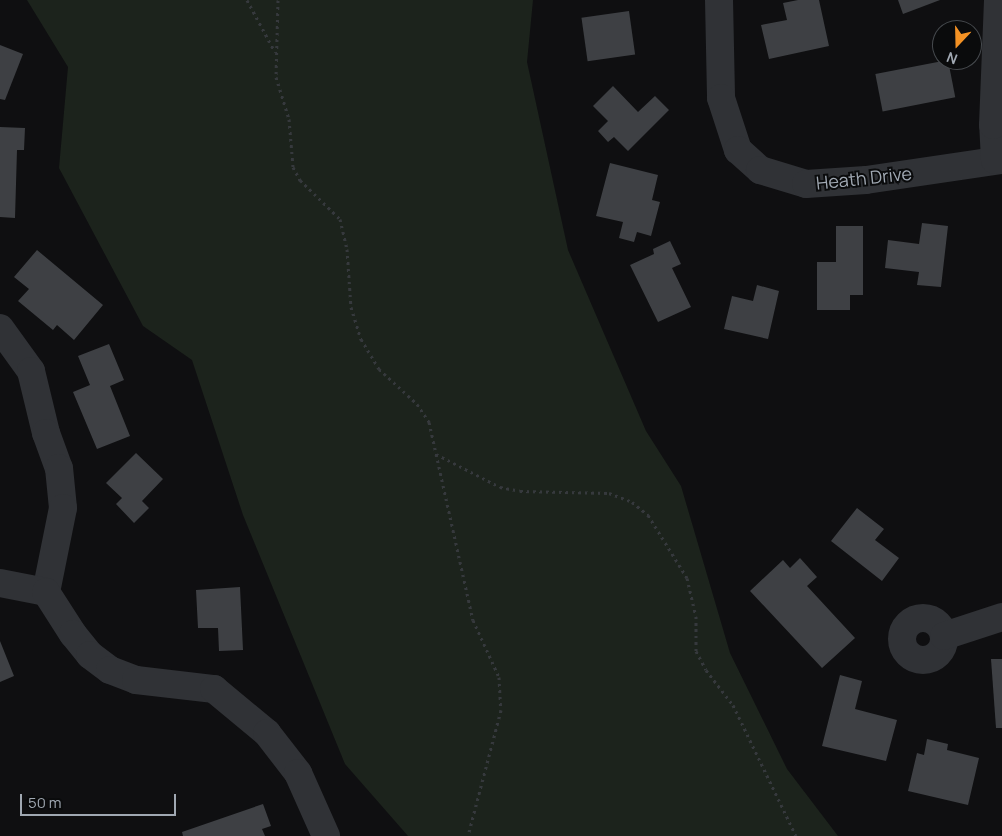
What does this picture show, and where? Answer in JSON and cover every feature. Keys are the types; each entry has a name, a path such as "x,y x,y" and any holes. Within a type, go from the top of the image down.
{"street":[{"name":"Heath Drive","path":"720,0 721,98 738,150 760,170 806,184 866,180 998,160"},
{"path":"998,0 993,125 998,160"},
{"path":"0,328 31,371 46,433 59,468 62,508 46,592 73,634 90,655 110,670 136,680 214,690 266,733 298,773 326,836"},
{"path":"0,583 46,592"},
{"path":"944,636 1002,617"}],"path":[{"path":"247,0 275,53"},
{"path":"278,0 275,53 276,77 289,119 293,167 300,180 340,219 347,249 351,307 361,339 379,368 417,404 429,422 473,620 499,677 502,693 500,710 468,836"},
{"path":"435,453 500,487 520,490 609,493 632,502 648,516 688,578 696,616 696,651 706,670 733,705 796,836"}],"shaded area":[{"path":"27,0 533,0 527,62 568,250 646,431 681,486 730,653 787,769 838,836 408,836 345,764 243,515 192,360 143,326 59,168 68,67"}],"building":[{"path":"798,0 819,0 829,46 769,59 761,25 787,20 783,3"},
{"path":"898,0 940,0 903,14"},
{"path":"629,11 635,55 588,61 581,18"},
{"path":"0,45 23,54 5,100 0,99"},
{"path":"932,63 932,70 950,70 955,97 883,111 875,74"},
{"path":"613,86 638,112 655,96 669,110 628,151 614,137 608,142 598,131 608,121 593,106"},
{"path":"0,127 25,128 24,150 17,150 15,218 0,217"},
{"path":"610,163 658,175 652,200 660,202 651,236 637,232 634,242 619,238 623,222 596,216"},
{"path":"922,223 948,226 941,287 917,285 919,272 885,268 888,240 919,244"},
{"path":"836,226 863,226 863,295 850,295 850,310 817,310 817,262 836,262"},
{"path":"670,241 681,264 672,268 691,307 658,322 630,265 654,254 653,249"},
{"path":"37,250 103,305 74,340 57,325 53,330 18,301 29,289 14,277"},
{"path":"757,285 779,291 768,339 724,329 732,296 753,301"},
{"path":"109,344 124,380 110,386 130,436 97,449 73,392 90,385 78,356"},
{"path":"136,453 163,479 142,501 149,508 134,523 116,504 122,498 106,483"},
{"path":"857,508 884,529 875,540 899,558 882,581 831,541"},
{"path":"800,558 817,577 807,586 855,638 822,668 750,591 783,560 790,568"},
{"path":"240,587 243,650 219,651 218,628 198,628 196,590"},
{"path":"0,641 14,676 0,682"},
{"path":"991,659 1002,659 1002,728 996,728"},
{"path":"840,675 862,681 855,709 897,720 886,761 822,746"},
{"path":"927,739 948,744 947,750 979,758 968,805 908,791 917,753 924,755"},
{"path":"263,804 271,826 262,829 265,836 183,836 182,832"}]}
